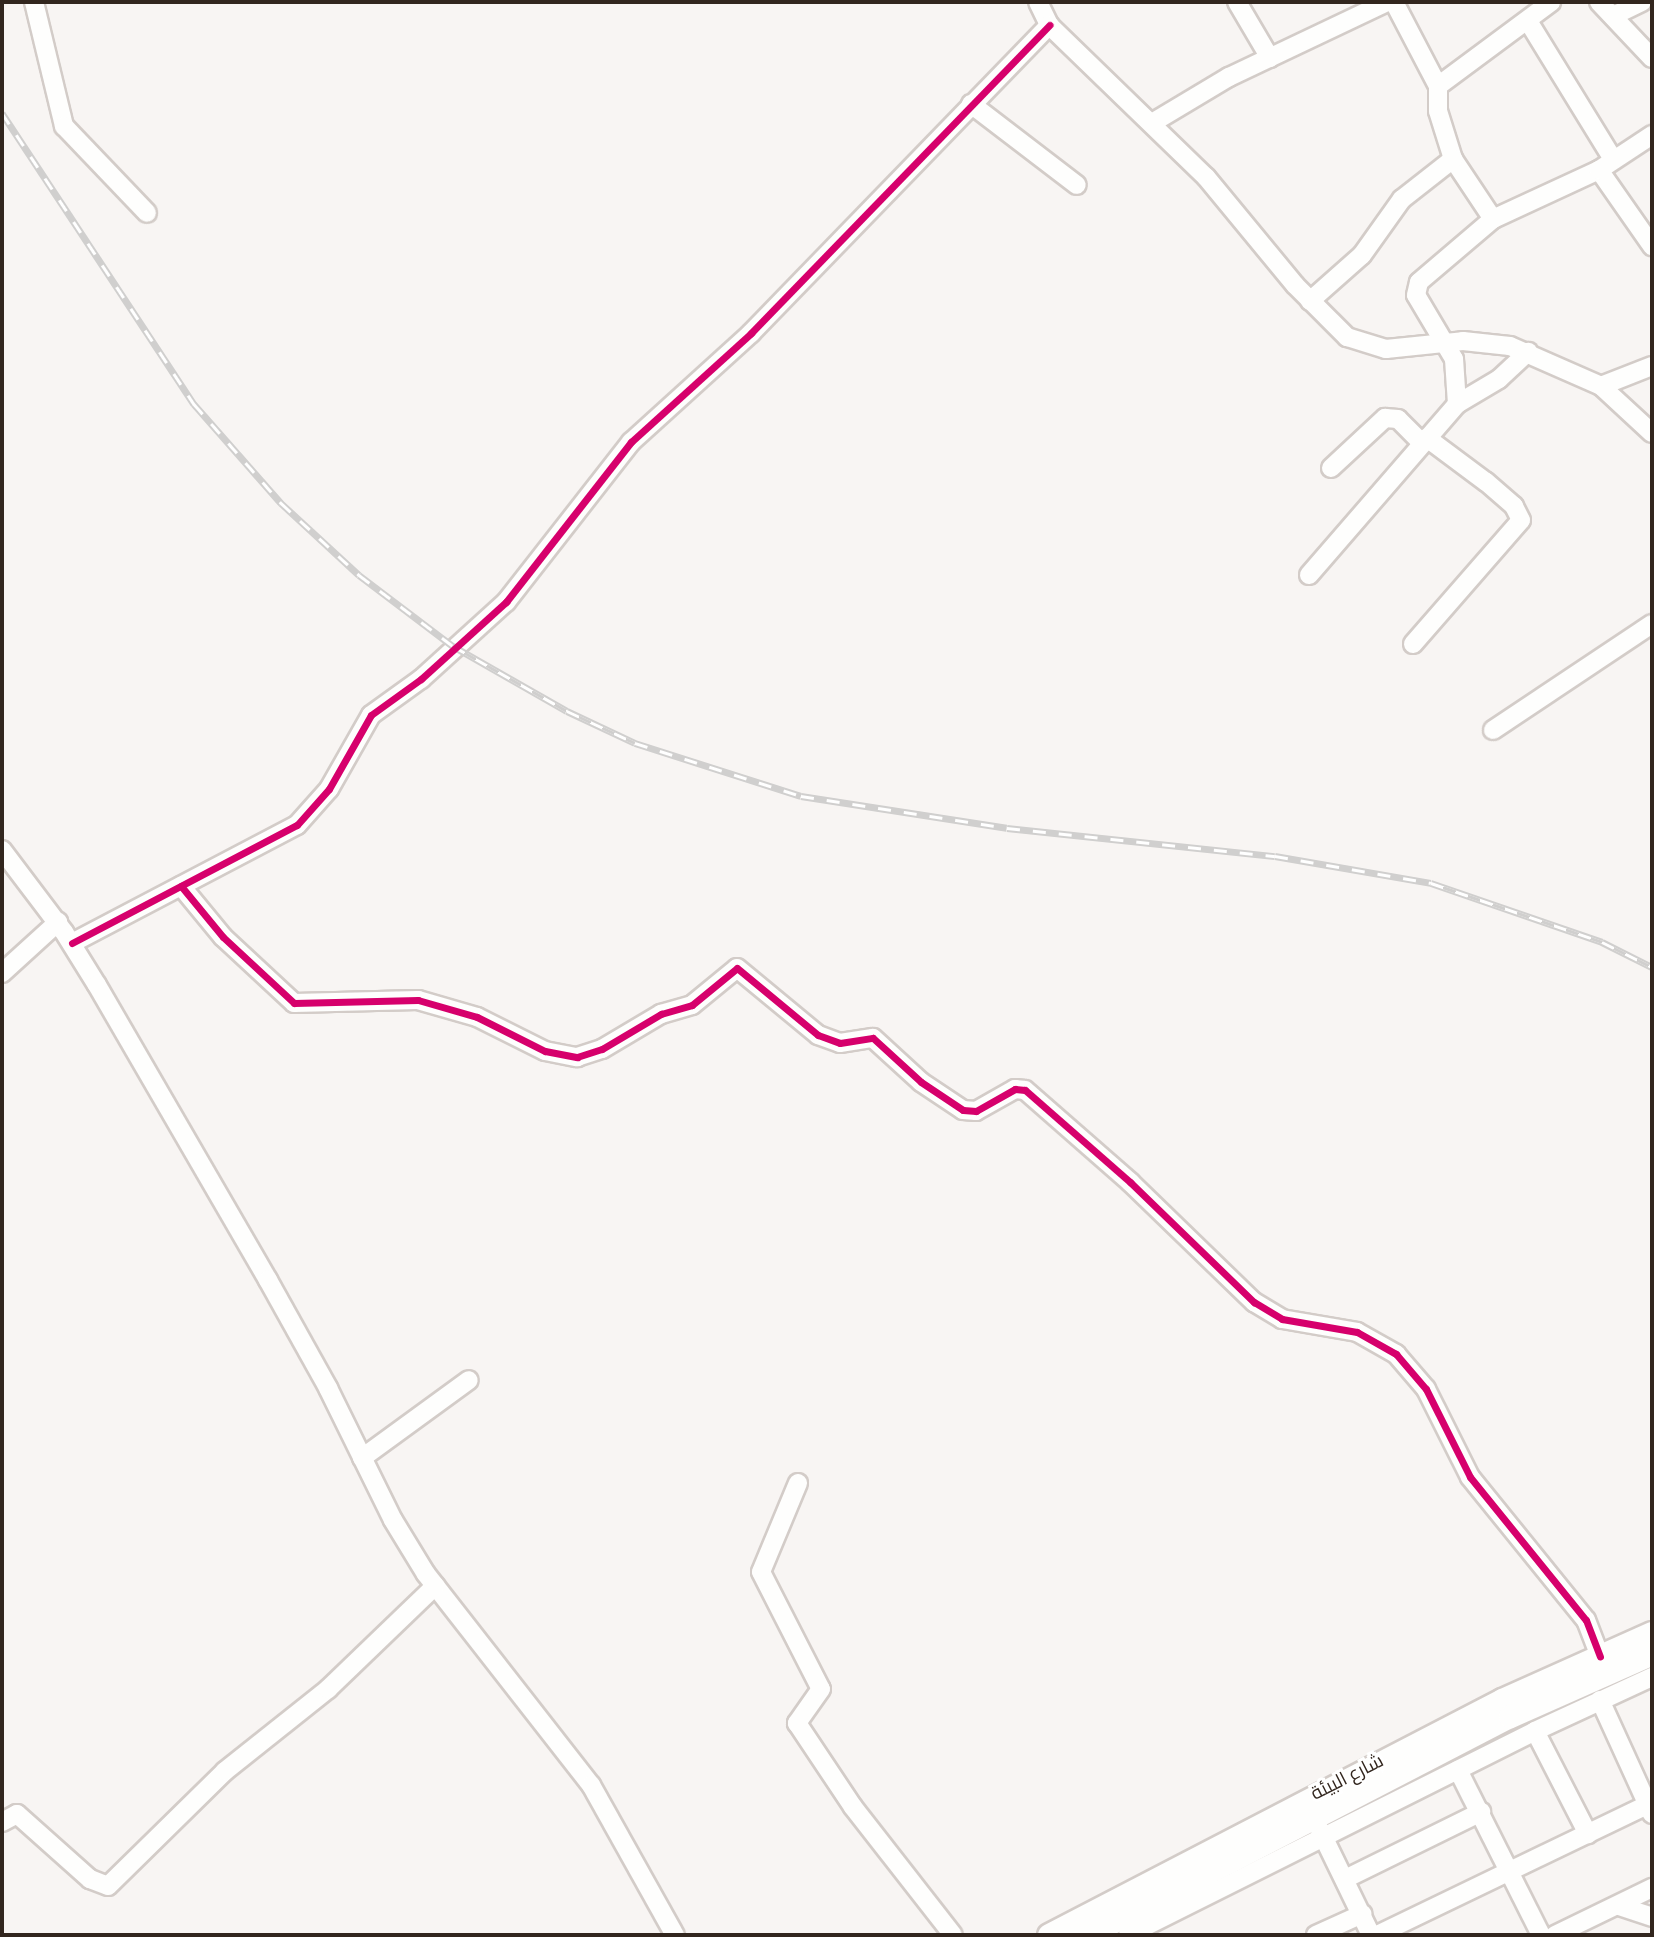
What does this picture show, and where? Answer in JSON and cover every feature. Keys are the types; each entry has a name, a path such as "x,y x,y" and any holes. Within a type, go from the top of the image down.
{"main road":[{"name":"شارع البيئة","path":"1049,1935 1308,1808 1600,1656 1652,1633"},
{"name":"شارع البيئة","path":"1087,1935 1308,1808 1652,1653"}],"street":[{"path":"34,2 64,126 147,213"},
{"path":"1038,2 1049,25 1206,177 1310,301 1347,338 1367,346 1401,350 1448,342 1494,344 1528,352 1601,386 1652,433"},
{"path":"1237,2 1270,58"},
{"path":"1152,123 1270,58 1387,2"},
{"path":"1394,2 1438,86 1441,124 1453,159 1493,219"},
{"path":"1438,86 1551,2"},
{"path":"1599,2 1652,58"},
{"path":"1613,16 1642,2"},
{"path":"1528,21 1652,246"},
{"path":"72,943 297,825 329,789 371,715 421,679 506,602 631,442 751,333 936,147 971,104 1049,25"},
{"path":"971,104 1077,185"},
{"path":"1457,404 1457,377 1448,342 1416,289 1426,275 1493,219 1606,165 1652,135"},
{"path":"1310,301 1362,255 1402,199 1453,159"},
{"path":"1309,576 1457,404 1499,379 1528,352"},
{"path":"1601,386 1652,366"},
{"path":"1331,468 1385,418 1398,419 1496,490 1521,520 1413,644"},
{"path":"1493,730 1652,624"},
{"path":"2,850 72,943 268,1280 393,1520 435,1586 591,1785 675,1935"},
{"path":"181,886 223,937 294,1003 418,1000 477,1017 545,1051 578,1057 602,1049 661,1014 692,1005 737,968 818,1035 840,1043 873,1038 921,1082 964,1110 975,1111 1015,1089 1025,1090 1130,1182 1229,1283 1254,1302 1282,1319 1357,1332 1396,1354 1426,1389 1470,1477 1586,1620 1600,1656"},
{"path":"2,973 58,922"},
{"path":"362,1458 469,1380"},
{"path":"798,1483 761,1572 765,1588 821,1689 797,1723 853,1807 953,1935"},
{"path":"2,1822 17,1814 90,1879 108,1886 225,1771 328,1689 435,1586"},
{"path":"1128,1935 1535,1731 1652,1677"},
{"path":"1377,1935 1588,1834 1650,1810 1600,1700"},
{"path":"1535,1731 1588,1834"},
{"path":"1458,1770 1541,1935"},
{"path":"1308,1808 1371,1935"},
{"path":"1345,1879 1481,1812"},
{"path":"1556,1935 1652,1888"},
{"path":"1619,1906 1652,1917"},
{"path":"1316,1935 1362,1914"}],"railway":[{"path":"2,113 194,404 281,503 359,575 453,646 567,711 635,743 801,796 1007,828 1275,856 1431,883 1602,942 1652,967"}],"cycle path":[{"path":"72,943 297,825 329,789 371,715 421,679 506,602 631,442 751,333 1049,25"},
{"path":"181,886 223,937 294,1003 418,1000 477,1017 545,1051 577,1057 602,1049 661,1014 692,1005 737,968 818,1035 840,1043 873,1038 921,1082 963,1110 976,1111 1015,1089 1025,1090 1130,1182 1254,1302 1282,1319 1357,1332 1396,1354 1426,1389 1470,1477 1586,1620 1600,1656"}]}
